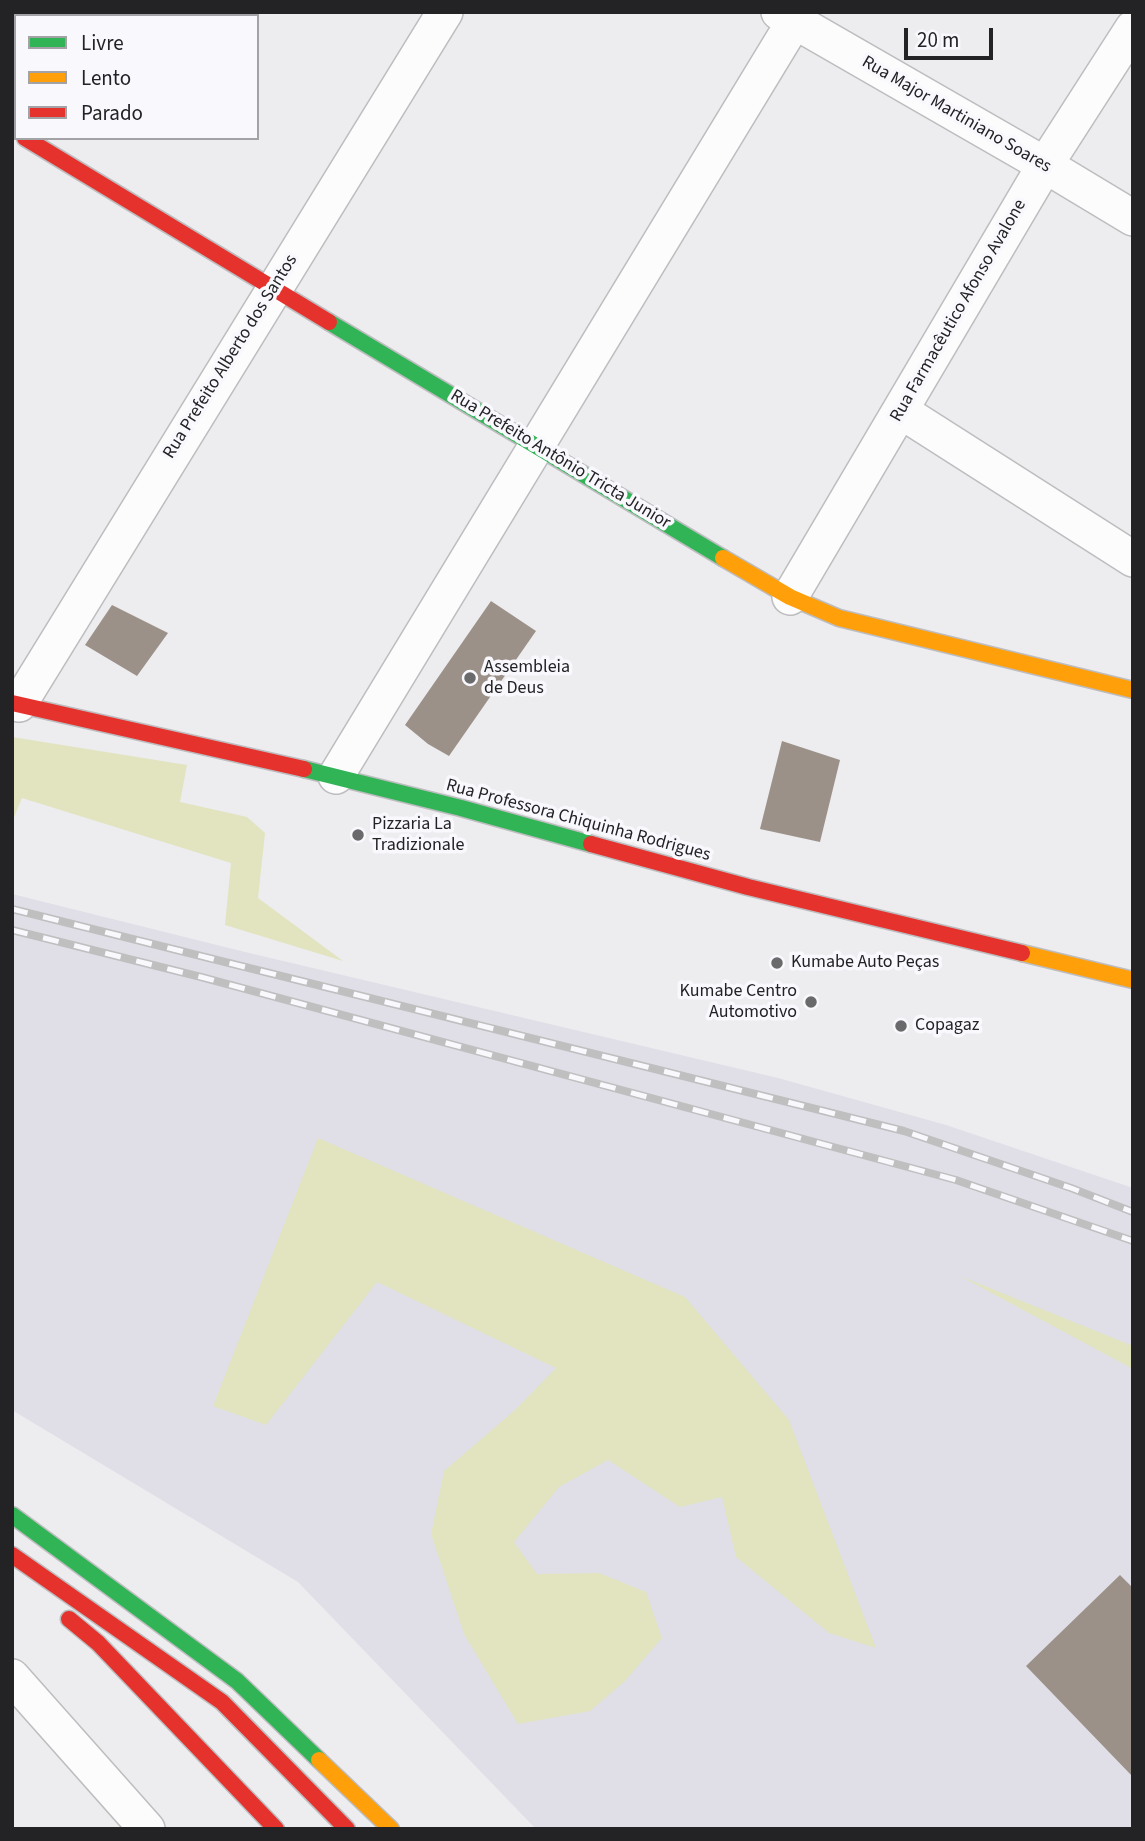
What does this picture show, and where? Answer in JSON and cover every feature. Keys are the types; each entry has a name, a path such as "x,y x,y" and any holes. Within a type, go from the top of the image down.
{"main road":[{"name":"Rua Prefeito Antônio Tricta Junior","path":"28,140 790,597 839,618 1133,690"},
{"name":"Rua Professora Chiquinha Rodrigues","path":"16,703 337,776 748,887 1133,980"},
{"path":"12,1515 237,1681 391,1829"},
{"path":"12,1555 222,1702 347,1829"},
{"path":"12,1569 41,1594"},
{"path":"60,1611 98,1643 276,1829"}],"street":[{"name":"Rua Prefeito Alberto dos Santos","path":"16,703 445,12"},
{"name":"Rua Major Martiniano Soares","path":"791,16 1133,218"},
{"path":"337,776 538,448 791,16"},
{"name":"Rua Farmacêutico Afonso Avalone","path":"790,597 1045,165 1133,28"},
{"path":"901,411 1133,559"},
{"path":"12,1677 147,1829"}],"shaded area":[{"path":"12,894 778,1078 946,1125 1133,1188 1133,1829 536,1829 298,1582 12,1410"}],"green space":[{"path":"12,737 187,765 180,802 247,817 265,833 258,898 343,961 225,925 231,863 22,798 12,822"},
{"path":"318,1138 685,1297 789,1420 876,1648 829,1633 736,1557 722,1497 680,1507 608,1460 559,1487 514,1542 537,1574 599,1573 646,1592 662,1638 625,1681 590,1711 518,1724 464,1634 431,1534 444,1471 515,1410 556,1368 377,1282 266,1425 213,1406"},
{"path":"960,1276 1133,1346 1133,1369"}],"building":[{"name":"Assembleia de Deus","path":"491,601 536,631 449,756 428,744 405,725"},
{"path":"112,605 168,633 137,676 85,645"},
{"path":"782,741 840,760 820,842 760,829"},
{"path":"1120,1575 1133,1588 1133,1777 1026,1666"}],"railway":[{"path":"12,909 904,1131 1133,1212"},
{"path":"12,930 201,977 956,1180 1133,1241"}],"traffic: fast":[{"path":"329,322 723,558"},
{"path":"304,769 591,844"},
{"path":"12,1515 237,1681 319,1760"}],"traffic: slow":[{"path":"723,558 790,597 839,618 1133,690"},
{"path":"1022,953 1133,980"},
{"path":"319,1760 391,1829"}],"traffic: jam":[{"path":"28,140 329,322"},
{"path":"12,703 304,769"},
{"path":"591,844 748,887 1022,953"},
{"path":"12,1555 222,1702 347,1829"},
{"path":"69,1619 98,1643 276,1829"}],"place":[{"name":"Assembleia de Deus","path":"470,678"},
{"name":"Pizzaria La Tradizionale","path":"358,835"},
{"name":"Kumabe Auto Peças","path":"777,963"},
{"name":"Kumabe Centro Automotivo","path":"811,1002"},
{"name":"Copagaz","path":"901,1026"}]}
